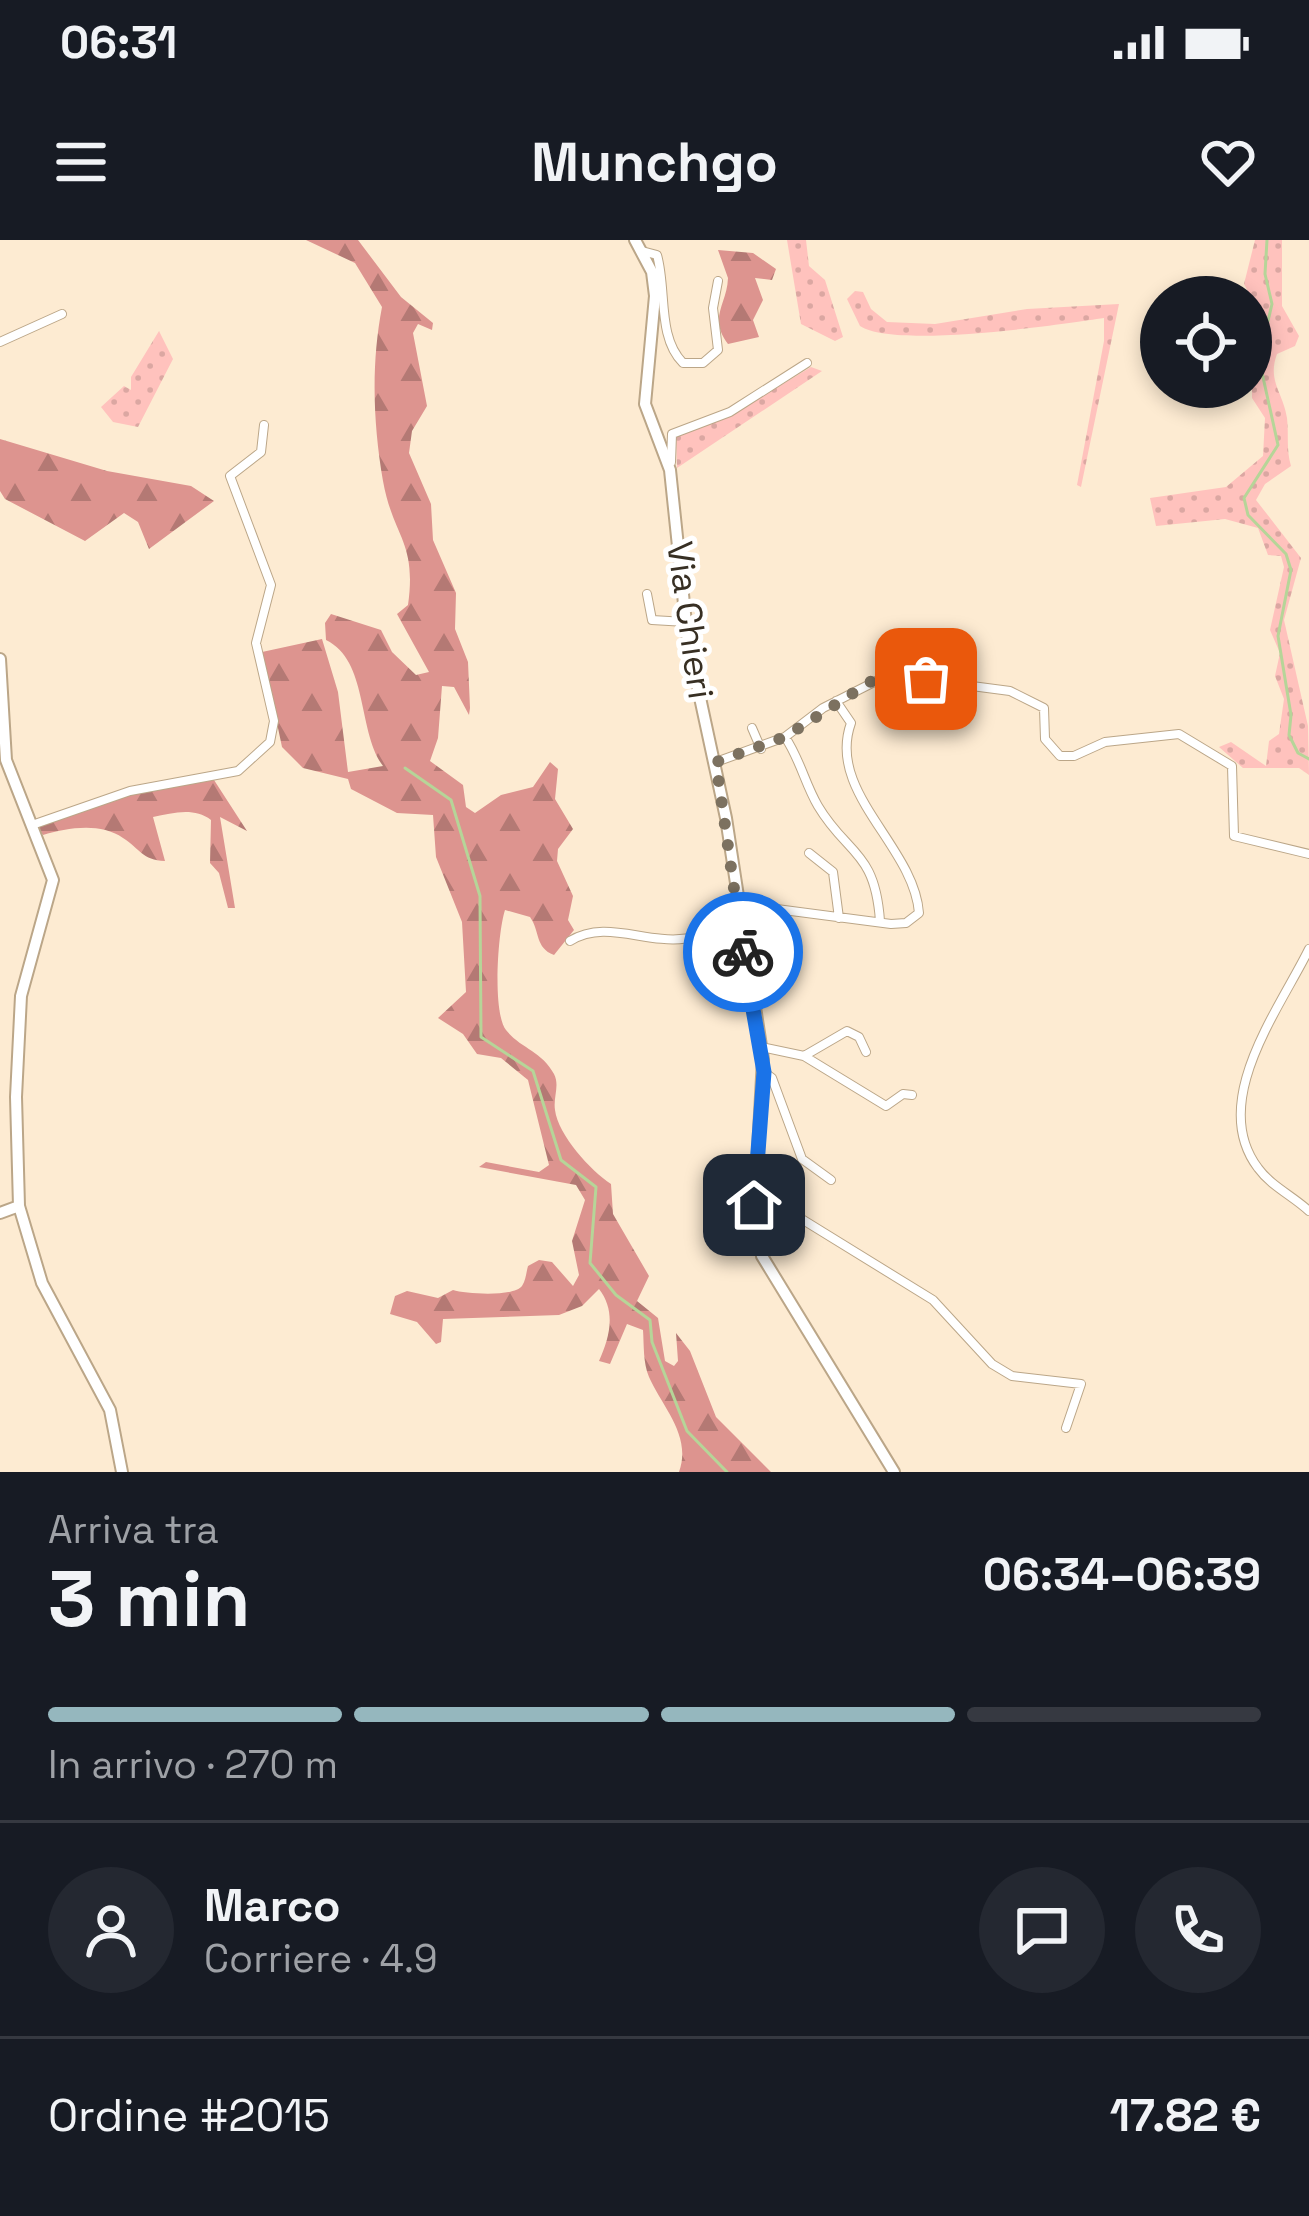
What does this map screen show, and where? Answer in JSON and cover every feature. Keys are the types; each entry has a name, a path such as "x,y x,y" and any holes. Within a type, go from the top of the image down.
{"street":[{"path":"638,245 657,254 666,292 666,334 683,363 703,363 718,350 713,308 718,281"},
{"name":"Via Chieri","path":"638,245 655,296 645,404 670,470 686,622 716,762 761,1047 764,1072 755,1163 758,1232 767,1269 894,1472"},
{"path":"0,342 62,314"},
{"path":"670,470 672,434 730,412 807,363"},
{"path":"32,825 130,791 238,771 253,764 270,742 274,721 256,643 271,585 230,476 261,452 264,425"},
{"path":"647,594 652,620 686,622"},
{"path":"0,658 10,780 53,880 45,920 26,969 18,1022 19,1206 41,1283 110,1410 122,1472"},
{"path":"716,762 785,737 878,677 900,674 1010,691 1048,712 1047,743 1065,757 1105,742 1166,733 1193,738 1232,766 1234,836 1309,854"},
{"path":"570,941 598,932 657,941 687,938 722,930 736,908 906,923 916,919 920,906 892,844 858,791 844,749 851,723 836,701"},
{"path":"752,728 761,749"},
{"path":"785,737 807,772 819,809 861,855 878,893 880,921"},
{"path":"809,853 832,872 839,918"},
{"path":"1309,949 1246,1076 1239,1107 1243,1138 1257,1167 1309,1211"},
{"path":"804,1056 847,1031 859,1037 866,1052"},
{"path":"761,1047 804,1056 882,1104 903,1094 911,1096"},
{"path":"764,1072 772,1078 802,1159 831,1180"},
{"path":"0,1213 19,1206"},
{"path":"758,1232 800,1218 933,1300 992,1364 1031,1380 1081,1384 1066,1429"}],"shaded area":[{"path":"787,240 806,240 809,266 825,280 843,337 835,341 801,324"},
{"path":"1255,240 1282,240 1282,306 1299,336 1295,346 1277,354 1274,372 1287,418 1291,466 1265,484 1256,500 1301,558 1284,620 1308,726 1309,775 1299,768 1243,768 1219,747 1231,742 1266,766 1269,741 1279,734 1284,699 1275,676 1280,653 1270,630 1284,567 1281,556 1268,555 1258,528 1225,519 1156,526 1150,498 1226,487 1263,456 1265,418 1258,408 1272,408 1272,276 1246,276"},
{"path":"855,291 863,292 871,309 887,322 935,324 1027,309 1119,304 1081,487 1077,485 1104,341 1104,318 978,333 879,333 860,326 847,299"},
{"path":"159,331 173,359 138,427 113,422 101,407 124,386 131,390 131,377"},
{"path":"811,367 822,371 677,468 676,437 733,414"}],"green space":[{"path":"306,240 358,240 401,297 433,323 432,330 418,324 413,333 427,406 412,431 409,453 431,504 433,540 456,593 455,629 468,662 470,708 469,715 454,687 442,686 438,738 430,761 463,785 466,807 475,813 501,795 533,787 550,762 558,769 555,799 573,829 558,849 557,861 573,896 568,920 574,930 554,955 541,944 530,917 505,910 498,971 502,1021 512,1036 549,1066 556,1078 555,1110 562,1130 585,1161 611,1184 613,1214 649,1276 637,1301 658,1318 665,1361 674,1366 678,1361 676,1333 690,1351 716,1417 771,1472 679,1472 679,1434 647,1372 643,1330 627,1324 610,1364 599,1361 610,1316 599,1289 582,1306 559,1315 443,1319 441,1342 436,1344 417,1322 390,1314 395,1296 407,1291 438,1298 453,1290 510,1292 523,1284 528,1266 539,1260 552,1262 573,1286 579,1275 572,1241 585,1200 576,1185 479,1167 486,1162 539,1172 549,1165 528,1080 501,1058 477,1054 463,1034 438,1018 466,992 462,922 436,857 433,815 397,813 351,789 348,779 303,768 282,747 262,652 322,639 338,692 348,772 383,766 349,664 326,640 325,623 331,614 381,630 392,652 416,675 429,672 397,614 408,605 410,584 407,552 387,500 377,437 375,372 382,307 355,263"},
{"path":"718,250 753,253 776,269 772,280 755,278 763,300 753,320 759,337 728,344 722,335 719,318 728,278"},
{"path":"0,439 107,471 191,486 214,501 149,549 138,522 124,513 85,541 5,499 0,491"},
{"path":"214,780 247,831 220,817 235,908 228,908 219,873 210,863 211,820 198,813 153,817 165,861 146,856 104,830 43,835 36,826 132,794"}],"waterway":[{"path":"1267,240 1265,274 1272,304 1259,359 1278,445 1244,498 1248,515 1286,554 1291,570 1278,636 1291,715 1289,735 1298,753 1309,759"},
{"path":"405,768 451,800 480,896 481,1037 533,1071 561,1160 596,1187 590,1263 616,1295 650,1320 652,1342 687,1431 727,1472"}],"way so far":[{"path":"743,952 716,762 785,737 823,708 878,677 900,674 926,679"}],"route":[{"path":"743,952 764,1072 754,1205"}]}
